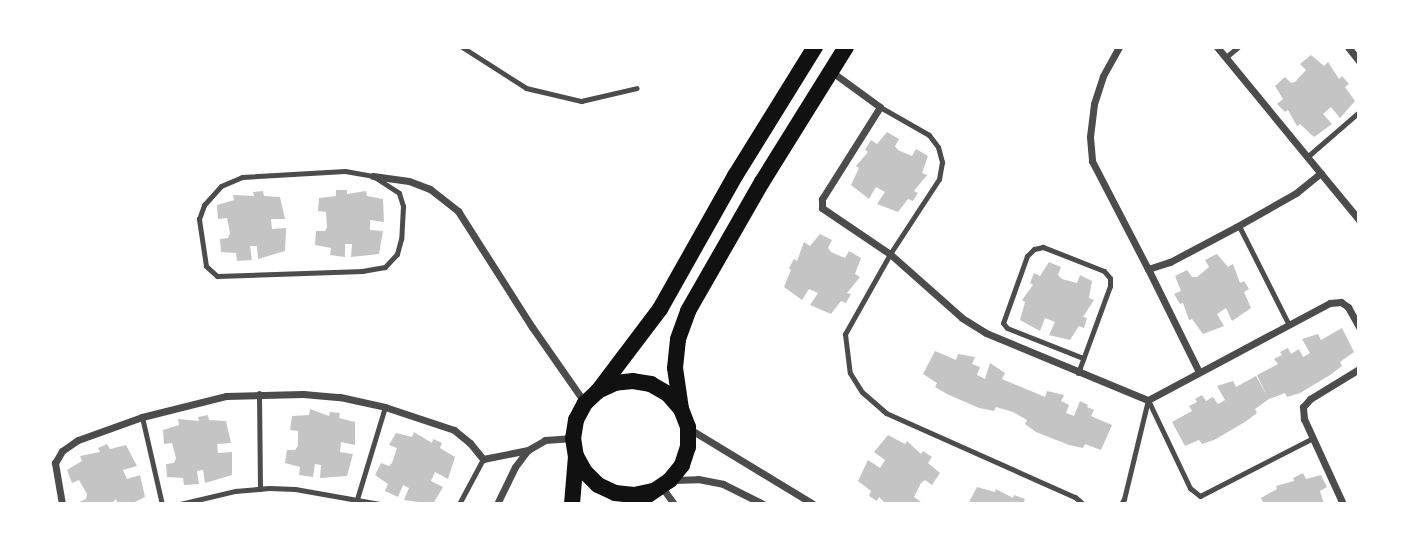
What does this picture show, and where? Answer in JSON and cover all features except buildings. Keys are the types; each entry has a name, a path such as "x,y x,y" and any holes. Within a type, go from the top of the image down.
{"main road":[{"path":"572,504 576,456 573,438 576,420 585,403 598,391 660,309 735,176 815,47"},
{"path":"635,504 661,486 682,465 688,447 688,427 681,409 675,368 678,339 688,311 755,193 846,47"},
{"path":"598,391 615,383 633,381 651,384 668,394 681,409"},
{"path":"576,456 592,479 615,493 634,495 661,486"}],"street":[{"path":"1119,47 1103,76 1094,104 1090,137 1092,161 1199,372"},
{"path":"1217,47 1359,220"},
{"path":"1348,47 1359,61"},
{"path":"831,71 880,107 822,199 822,208 890,254 962,318 986,333 1148,400 1330,303 1341,302 1348,307 1359,327"},
{"path":"1149,269 1170,262 1239,226 1296,193 1321,173"},
{"path":"373,176 409,181 430,189 458,211 532,327 585,403"},
{"path":"1343,504 1304,419 1303,407 1310,399 1359,369"},
{"path":"62,504 55,463 62,451 78,440 142,417 226,396 259,393 340,397 385,407 454,430 470,443 483,459 492,460 528,450 544,440 573,438"},
{"path":"688,427 813,504"},
{"path":"497,504 515,467 528,450"},
{"path":"674,504 661,486 698,479 723,484 763,504"}],"lane":[{"path":"462,47 526,88 537,91 581,101 637,88"},
{"path":"1226,57 1238,47"},
{"path":"880,107 929,135 938,147 942,162 939,179 890,254 845,334 845,352 850,373 862,392 886,412 1075,497 1083,504"},
{"path":"1307,157 1359,112"},
{"path":"345,171 373,176 399,193 403,206 397,254 384,267 363,271 217,276 206,266 199,219 204,205 221,186 242,177 345,171"},
{"path":"1239,226 1289,325"},
{"path":"1078,373 1110,286 1110,278 1104,271 1043,247 1034,249 1027,256 1003,323 1007,328 1083,358"},
{"path":"259,393 260,489"},
{"path":"1148,400 1190,488 1200,496 1313,438"},
{"path":"1121,504 1125,499 1148,400"},
{"path":"357,499 385,407"},
{"path":"142,417 162,504"},
{"path":"459,504 483,459"},
{"path":"180,504 235,491 260,489 295,489 380,504"}]}
